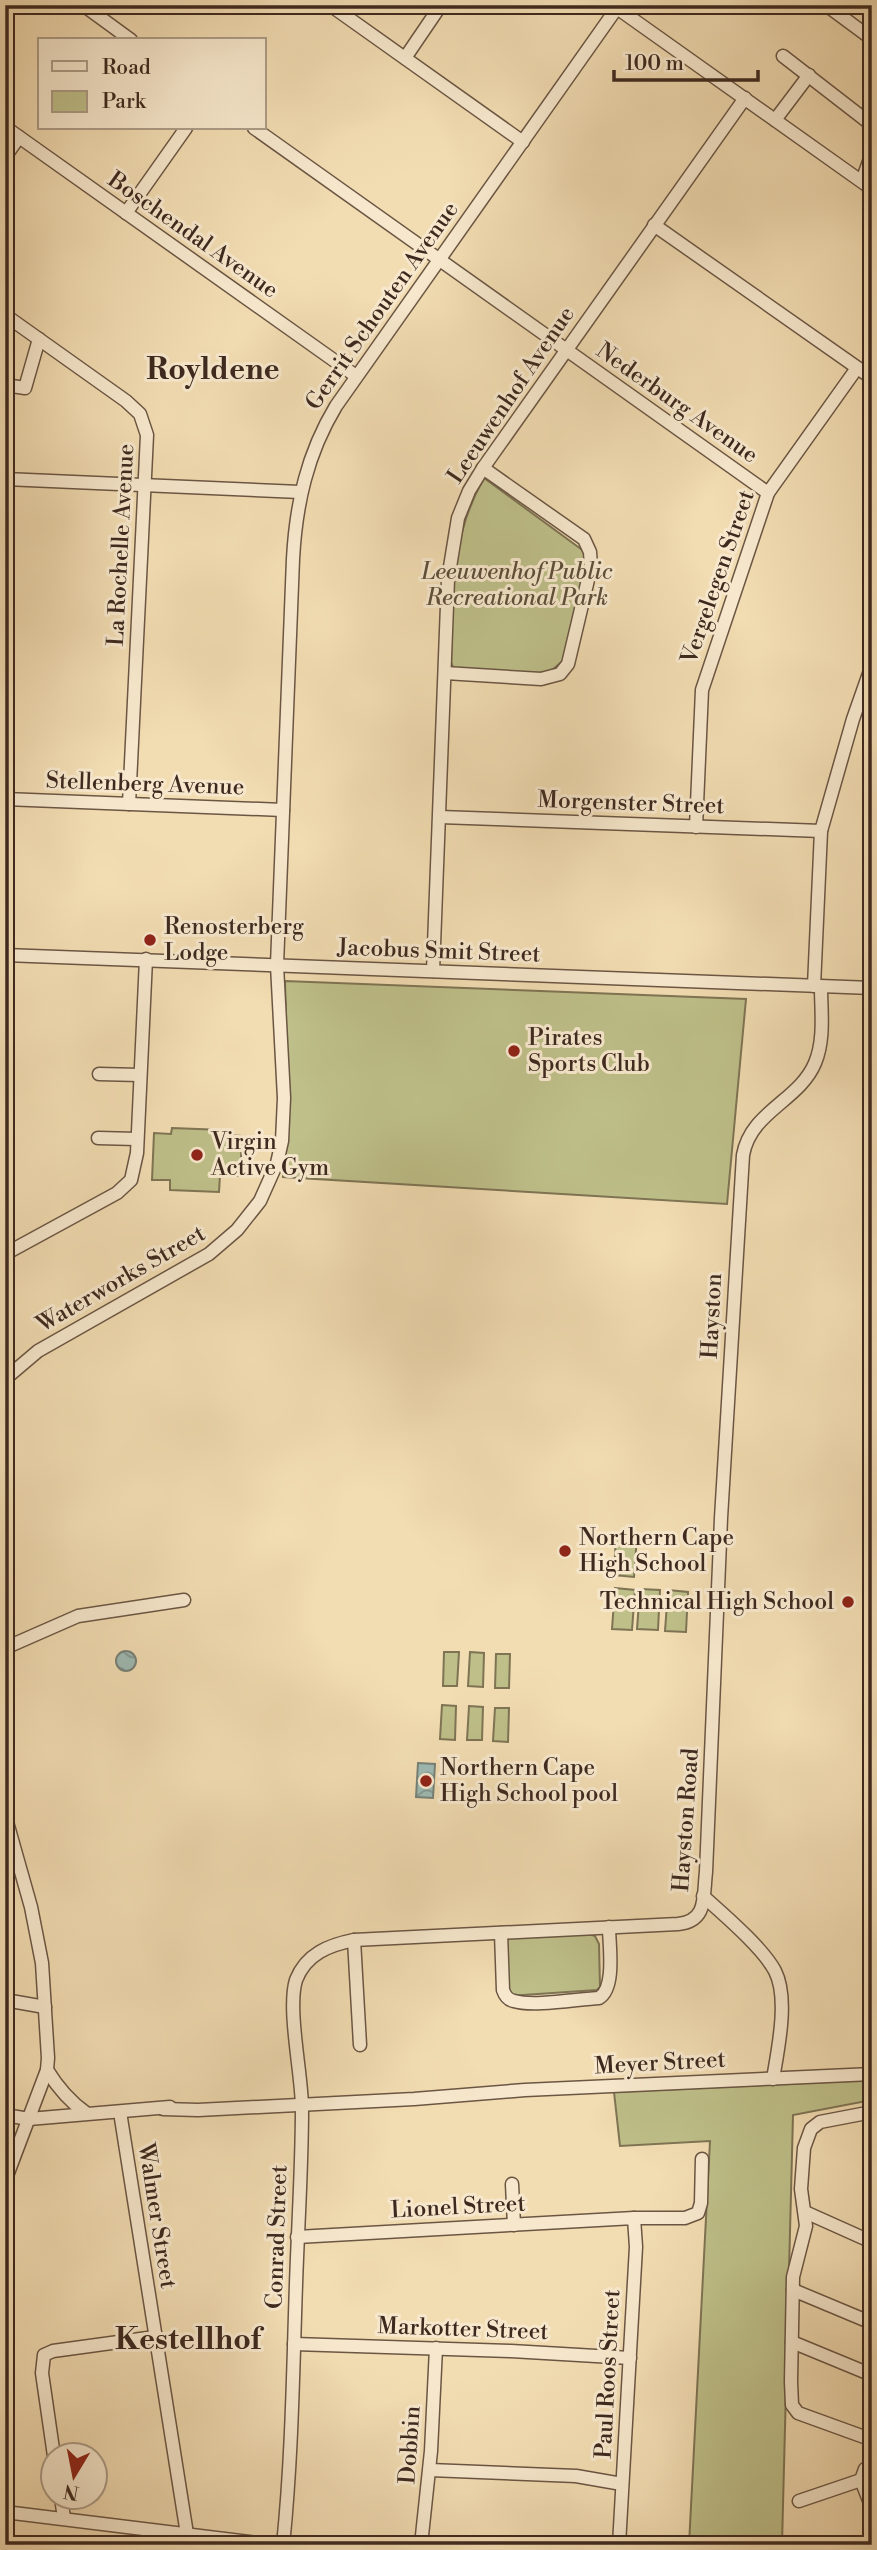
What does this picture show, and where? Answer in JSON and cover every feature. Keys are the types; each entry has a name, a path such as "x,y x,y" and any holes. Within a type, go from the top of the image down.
{"street":[{"path":"83,5 128,38"},
{"path":"330,5 523,142"},
{"path":"405,58 441,5"},
{"path":"826,5 872,39"},
{"path":"618,7 867,185 872,153"},
{"name":"Gerrit Schouten Avenue","path":"277,965 294,544 300,492 312,455 322,431 356,376 618,7"},
{"path":"783,56 872,125"},
{"path":"775,120 809,75"},
{"name":"Leeuwenhof Avenue","path":"433,971 448,579 452,544 463,505 483,468 745,98"},
{"name":"Boschendal Avenue","path":"5,128 356,376"},
{"path":"126,213 186,130"},
{"name":"Nederburg Avenue","path":"257,130 768,493"},
{"path":"5,157 19,138"},
{"path":"654,225 872,378"},
{"name":"La Rochelle Avenue","path":"5,315 127,401 140,414 147,435 129,804"},
{"path":"5,386 25,388 39,339"},
{"name":"Vergelegen Street","path":"696,827 702,690 768,493 857,368"},
{"path":"445,673 541,679 560,674 568,664 589,575 590,552 583,539 483,468"},
{"path":"5,479 300,492"},
{"name":"Hayston","path":"716,1677 721,1511 743,1156 747,1139 760,1119 802,1083 816,1062 822,1034 818,987 821,831 872,665"},
{"name":"Stellenberg Avenue","path":"5,799 283,810"},
{"name":"Morgenster Street","path":"440,817 821,831"},
{"name":"Jacobus Smit Street","path":"5,955 872,988"},
{"path":"5,1254 125,1187 131,1180 136,1166 146,959"},
{"name":"Waterworks Street","path":"5,1379 38,1351 209,1254 237,1230 260,1201 277,1163 284,1122 277,965"},
{"path":"99,1073 140,1074"},
{"path":"98,1138 137,1139"},
{"path":"5,1648 78,1616 184,1600"},
{"name":"Hayston Road","path":"302,2102 294,2008 297,1979 309,1959 320,1951 354,1940 689,1922 700,1913 716,1677"},
{"path":"5,1815 38,1944 45,2007 47,2070 5,2181"},
{"path":"703,1896 734,1925 774,1970 780,2012 773,2078"},
{"path":"500,1933 505,1996 515,2002 575,2000 599,1998 607,1991 610,1978 609,1927"},
{"path":"354,1940 360,2045"},
{"path":"5,2000 45,2007"},
{"path":"47,2070 70,2102 86,2113"},
{"name":"Meyer Street","path":"5,2115 29,2119 184,2105 302,2102 433,2092 449,2095 872,2074"},
{"name":"Conrad Street","path":"283,2545 290,2452 302,2102"},
{"name":"Walmer Street","path":"120,2112 187,2534"},
{"path":"867,2438 813,2420 794,2409 790,2382 794,2269 806,2226 801,2189 804,2147 811,2129 820,2122 872,2112"},
{"name":"Lionel Street","path":"297,2237 685,2218 698,2213 701,2203 702,2159"},
{"path":"512,2184 514,2225"},
{"path":"805,2212 872,2242"},
{"name":"Paul Roos Street","path":"619,2545 636,2247 628,2219"},
{"path":"793,2290 872,2323"},
{"path":"52,2442 42,2373 44,2355 53,2351 155,2337"},
{"path":"792,2342 872,2375"},
{"name":"Markotter Street","path":"294,2344 630,2358"},
{"name":"Dobbin","path":"421,2545 430,2470 436,2348"},
{"path":"872,2463 865,2469 861,2480 872,2508"},
{"path":"430,2470 576,2476 622,2484"},
{"path":"799,2501 861,2480"},
{"path":"5,2512 273,2545"},
{"path":"63,2512 64,2518"}],"green space":[{"name":"Leeuwenhof Public Recreational Park","path":"484,478 585,552 585,577 565,659 551,671 538,673 459,669 453,667 451,662 453,590 459,544 473,500"},
{"name":"Pirates Sports Club","path":"285,981 746,999 727,1204 283,1177 288,1103"},
{"name":"Virgin Active Gym","path":"172,1128 223,1130 223,1135 242,1136 240,1176 220,1175 219,1192 170,1190 170,1180 152,1180 154,1133 171,1134"},
{"path":"616,1535 637,1536 634,1577 614,1575"},
{"path":"615,1588 635,1590 632,1630 612,1629"},
{"path":"640,1589 660,1590 658,1630 637,1629"},
{"path":"668,1590 688,1592 686,1632 665,1631"},
{"path":"444,1652 459,1652 457,1686 443,1686"},
{"path":"470,1652 484,1653 483,1687 468,1686"},
{"path":"496,1654 510,1654 509,1688 495,1688"},
{"path":"442,1705 456,1706 455,1740 440,1739"},
{"path":"469,1706 483,1707 482,1740 467,1740"},
{"path":"495,1708 509,1708 508,1742 493,1741"},
{"path":"595,1936 599,1944 600,1987 597,1990 508,1996 504,1941 509,1937"},
{"path":"872,2080 872,2100 793,2115 782,2545 689,2545 710,2141 620,2146 614,2092"}],"water":[{"path":"126,1651 133,1654 136,1661 133,1668 126,1671 119,1668 116,1661 119,1654"},
{"name":"Northern Cape High School pool","path":"418,1763 435,1764 433,1798 416,1797"}],"place":[{"name":"Renosterberg Lodge","path":"150,940"},
{"name":"Pirates Sports Club","path":"514,1051"},
{"name":"Virgin Active Gym","path":"197,1155"},
{"name":"Northern Cape High School","path":"565,1551"},
{"name":"Technical High School","path":"848,1602"},
{"name":"Northern Cape High School pool","path":"426,1781"}],"district":[{"name":"Royldene","path":"213,370"},
{"name":"Kestellhof","path":"188,2340"}]}
